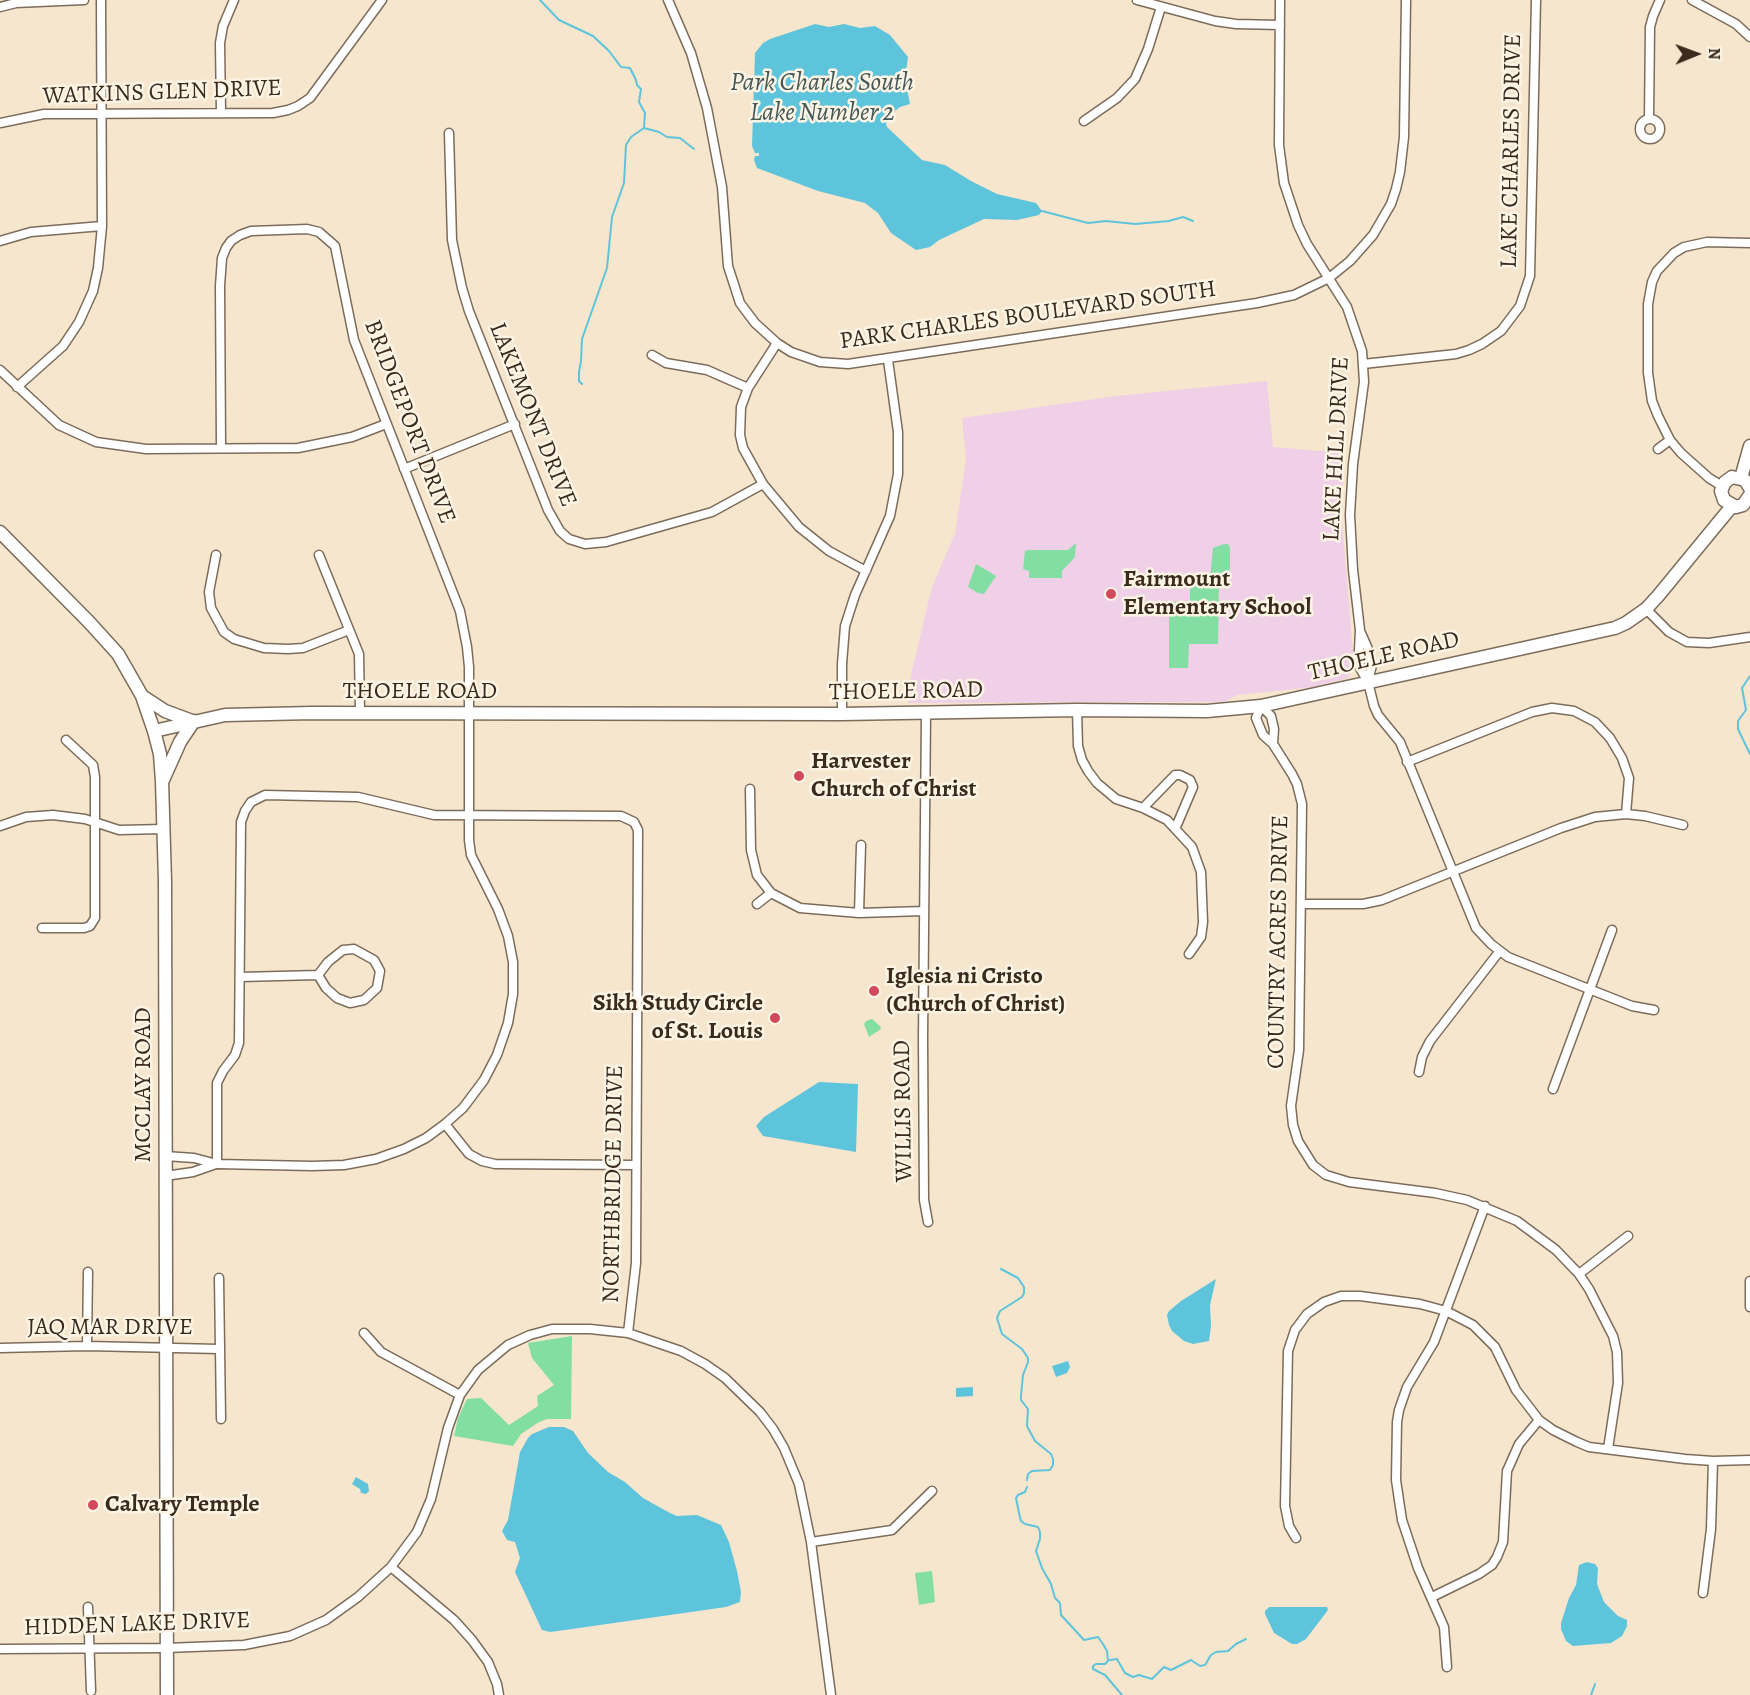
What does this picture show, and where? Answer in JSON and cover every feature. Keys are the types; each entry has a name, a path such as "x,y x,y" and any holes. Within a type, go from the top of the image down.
{"main road":[{"path":"1741,478 1750,446"},
{"path":"1741,478 1745,480 1750,495 1743,505 1731,506 1722,496 1722,486 1728,479 1741,478"},
{"name":"THOELE ROAD","path":"154,731 225,715 360,712 842,714 1077,710 1207,711 1261,706 1626,624 1646,609 1719,524 1731,506"},
{"name":"MCCLAY ROAD","path":"0,532 106,639 129,672 142,696 160,754 164,829 167,1695"},
{"path":"142,696 165,711 194,722 180,742 162,782"}],"street":[{"path":"0,7 16,3 84,0"},
{"path":"17,387 63,346 79,322 93,291 98,268 102,226 101,0"},
{"path":"220,113 220,43 223,26 234,0"},
{"name":"WATKINS GLEN DRIVE","path":"0,123 44,114 273,113 298,106 310,98 382,0"},
{"name":"PARK CHARLES BOULEVARD SOUTH","path":"668,0 691,52 710,117 722,187 730,277 747,313 777,343 807,358 834,364 888,360 1257,303 1294,295 1329,278 1350,261 1373,235 1391,204 1396,189 1404,137 1406,0"},
{"path":"1137,0 1215,21 1280,25"},
{"name":"LAKE HILL DRIVE","path":"1280,0 1279,145 1284,183 1307,244 1354,321 1363,364 1364,382 1353,464 1350,515 1360,630 1360,668 1368,682 1378,715 1393,732 1407,762 1476,928 1499,952"},
{"name":"LAKE CHARLES DRIVE","path":"1363,364 1469,350 1501,331 1520,306 1526,291 1531,264 1536,0"},
{"path":"1649,119 1650,27 1660,0"},
{"path":"1692,0 1736,24 1750,37"},
{"path":"1084,121 1118,98 1135,79 1148,49 1161,7"},
{"name":"LAKEMONT DRIVE","path":"449,133 452,240 469,311 554,523 560,531 569,538 585,544 606,542 712,512 763,484"},
{"path":"0,241 31,232 102,226"},
{"name":"BRIDGEPORT DRIVE","path":"217,1164 344,1165 376,1159 411,1146 445,1124 463,1108 484,1080 497,1055 508,1023 513,994 513,962 508,936 498,909 471,855 467,647 460,611 354,340 346,310 335,246 319,232 307,229 250,231 231,241 222,258 220,286 221,448"},
{"path":"1722,486 1688,460 1670,440 1652,401 1648,373 1648,304 1652,282 1664,262 1684,247 1707,242 1750,243"},
{"path":"777,343 748,388 741,407 740,435 743,447 763,484 784,511 807,534 845,561 866,571"},
{"path":"652,355 666,363 707,370 748,388"},
{"path":"842,714 842,655 845,626 849,610 890,516 898,474 898,432 888,360"},
{"path":"0,370 59,425 96,442 146,449 275,448 317,445 352,437 386,424"},
{"path":"404,469 515,424"},
{"path":"1658,449 1670,440"},
{"path":"216,555 209,592 211,608 224,632 234,639 264,648 303,648 349,630"},
{"path":"319,555 359,654 360,712"},
{"path":"1646,609 1669,632 1687,642 1709,643 1750,637"},
{"name":"COUNTRY ACRES DRIVE","path":"1273,744 1274,729 1271,716 1261,706 1256,718 1263,735 1273,744 1292,774 1302,804 1299,1050 1291,1106 1296,1134 1307,1156 1321,1172 1349,1182 1435,1193 1485,1206 1517,1221 1556,1250 1579,1274 1607,1321 1617,1352 1617,1383 1608,1449"},
{"path":"1407,762 1532,712 1552,708 1574,711 1595,722 1610,738 1622,758 1629,778 1626,814"},
{"path":"1077,710 1078,746 1088,771 1116,799 1143,808 1176,827 1192,847 1198,860 1202,885 1202,931 1189,954"},
{"name":"WILLIS ROAD","path":"926,712 923,1038 924,1200 928,1222"},
{"path":"42,928 84,928 90,926 95,918 95,777 93,765 66,740"},
{"path":"1143,808 1175,775 1180,774 1190,780 1193,787 1176,827"},
{"path":"750,789 751,850 758,874 771,893 800,909 859,913 924,911"},
{"path":"217,1164 217,1083 222,1071 235,1055 239,1043 241,822 244,811 251,802 266,795 358,797 419,813 470,816"},
{"path":"1301,904 1370,903 1580,820 1611,814 1626,814 1683,825"},
{"path":"0,826 26,818 53,815 85,819 119,830 164,829"},
{"name":"NORTHBRIDGE DRIVE","path":"470,816 621,816 634,822 639,830 636,1263 628,1333"},
{"path":"859,913 861,845"},
{"path":"757,904 771,893"},
{"path":"90,926 97,933"},
{"path":"1553,1089 1612,930"},
{"path":"354,949 374,960 380,971 377,988 364,1000 350,1003 337,998 326,988 318,975 328,962 343,950 354,949"},
{"path":"1419,1072 1424,1052 1430,1041 1499,952 1632,1006 1654,1011"},
{"path":"240,977 318,975"},
{"path":"445,1124 469,1154 489,1163 636,1165"},
{"path":"165,1156 194,1158 217,1164"},
{"path":"165,1176 193,1172 217,1164"},
{"path":"1448,1667 1444,1627 1418,1568 1402,1520 1396,1480 1397,1422 1407,1386 1434,1342 1485,1206"},
{"path":"1579,1274 1628,1236"},
{"path":"87,1272 87,1346"},
{"path":"219,1278 221,1419"},
{"path":"1750,1281 1750,1307"},
{"path":"1296,1538 1289,1526 1286,1506 1288,1351 1295,1330 1302,1320 1315,1307 1341,1296 1360,1296 1420,1304 1446,1311 1473,1325 1495,1347 1516,1390 1539,1420 1552,1430 1589,1447 1713,1461 1750,1460"},
{"name":"HIDDEN LAKE DRIVE","path":"0,1649 244,1645 290,1636 326,1620 358,1597 391,1568 417,1532 431,1499 448,1428 460,1395 478,1370 507,1345 530,1335 552,1329 590,1329 628,1333 681,1351 705,1364 725,1378 760,1412 784,1448 799,1484 810,1542 831,1695"},
{"path":"364,1333 381,1352 460,1395"},
{"name":"JAQ MAR DRIVE","path":"0,1348 87,1346 219,1349"},
{"path":"1432,1597 1486,1569 1497,1557 1503,1542 1507,1470 1519,1444 1539,1420"},
{"path":"1703,1593 1711,1529 1713,1461"},
{"path":"810,1542 892,1530 932,1491"},
{"path":"391,1568 454,1620 472,1640 488,1662 499,1695"},
{"path":"88,1607 91,1691"}],"shaded area":[{"path":"1267,381 1273,447 1344,453 1342,521 1353,652 1351,673 1348,678 1314,687 1237,695 1224,702 908,703 911,675 932,587 955,534 966,459 962,418 1116,396"}],"green space":[{"path":"1076,543 1075,557 1062,571 1062,578 1029,578 1029,571 1023,569 1025,551 1068,550"},
{"path":"1228,544 1230,548 1230,569 1219,582 1218,644 1189,644 1188,668 1169,668 1169,602 1190,601 1190,579 1210,579 1213,548"},
{"path":"976,564 996,576 984,594 968,587"},
{"path":"872,1019 881,1029 869,1037 864,1024"},
{"path":"572,1336 571,1419 547,1419 539,1422 521,1434 513,1446 454,1436 458,1418 467,1399 481,1398 509,1425 538,1406 537,1396 554,1385 532,1358 528,1343"},
{"path":"932,1571 935,1602 919,1605 915,1573"}],"water":[{"name":"Park Charles South Lake Number 2","path":"815,24 829,27 844,24 860,28 875,26 890,35 908,57 905,79 910,104 900,107 891,114 886,124 887,127 922,160 945,165 997,194 1036,203 1042,211 1039,215 1017,220 984,219 939,240 930,247 916,250 891,233 878,213 865,203 818,191 757,168 754,160 759,153 755,153 752,146 755,53 763,43 770,39"},
{"path":"819,1082 858,1084 856,1152 763,1136 756,1126 764,1117"},
{"path":"1216,1279 1210,1305 1209,1341 1193,1344 1184,1341 1172,1331 1169,1325 1167,1315 1169,1311"},
{"path":"1068,1361 1070,1367 1067,1373 1056,1377 1052,1366"},
{"path":"973,1387 973,1396 956,1397 956,1388"},
{"path":"549,1427 564,1427 573,1431 588,1453 608,1472 625,1482 643,1498 677,1516 697,1515 721,1525 729,1542 737,1571 741,1592 740,1602 726,1607 558,1631 542,1630 515,1572 520,1558 515,1542 507,1540 502,1531 508,1520 520,1452 532,1434"},
{"path":"356,1477 368,1484 369,1491 366,1494 361,1493 360,1489 352,1484"},
{"path":"1587,1562 1595,1564 1598,1568 1597,1584 1604,1602 1618,1616 1627,1620 1627,1626 1622,1636 1611,1643 1573,1646 1566,1641 1561,1623 1576,1585 1579,1565"},
{"path":"1269,1607 1327,1607 1328,1610 1306,1639 1292,1644 1274,1633 1265,1614"}],"waterway":[{"path":"540,0 559,20 593,36 609,51 621,67 630,68 641,89 639,102 645,113 644,128 631,137 626,145 624,183 612,217 607,268 582,339 579,372 579,381 582,384"},
{"path":"644,128 667,137 680,138 694,149"},
{"path":"1042,211 1088,223 1106,221 1135,224 1169,221 1183,217 1193,221"},
{"path":"1750,676 1742,688 1746,710 1738,721 1738,729 1750,754"},
{"path":"1001,1269 1018,1278 1024,1287 1022,1297 1000,1311 997,1318 1002,1334 1022,1349 1028,1358 1023,1375 1021,1396 1021,1400 1028,1409 1027,1426 1035,1441 1051,1454 1053,1459 1050,1470 1032,1471 1028,1474 1027,1480"},
{"path":"1027,1487 1025,1492 1016,1498 1021,1521 1038,1527 1040,1539 1036,1551 1055,1598 1060,1603 1061,1615 1084,1640 1098,1637 1107,1651 1108,1661 1105,1664 1096,1664 1093,1669 1105,1675 1122,1695"},
{"path":"1110,1660 1117,1659 1125,1673 1133,1677 1139,1675 1152,1679 1164,1667 1171,1670 1191,1660 1200,1666 1205,1665 1211,1655 1228,1651 1246,1639"},
{"path":"1591,1695 1595,1684"}],"place":[{"name":"Fairmount Elementary School","path":"1111,594"},
{"name":"Harvester Church of Christ","path":"799,776"},
{"name":"Iglesia ni Cristo (Church of Christ)","path":"874,991"},
{"name":"Sikh Study Circle of St. Louis","path":"775,1018"},
{"name":"Calvary Temple","path":"93,1505"}]}
